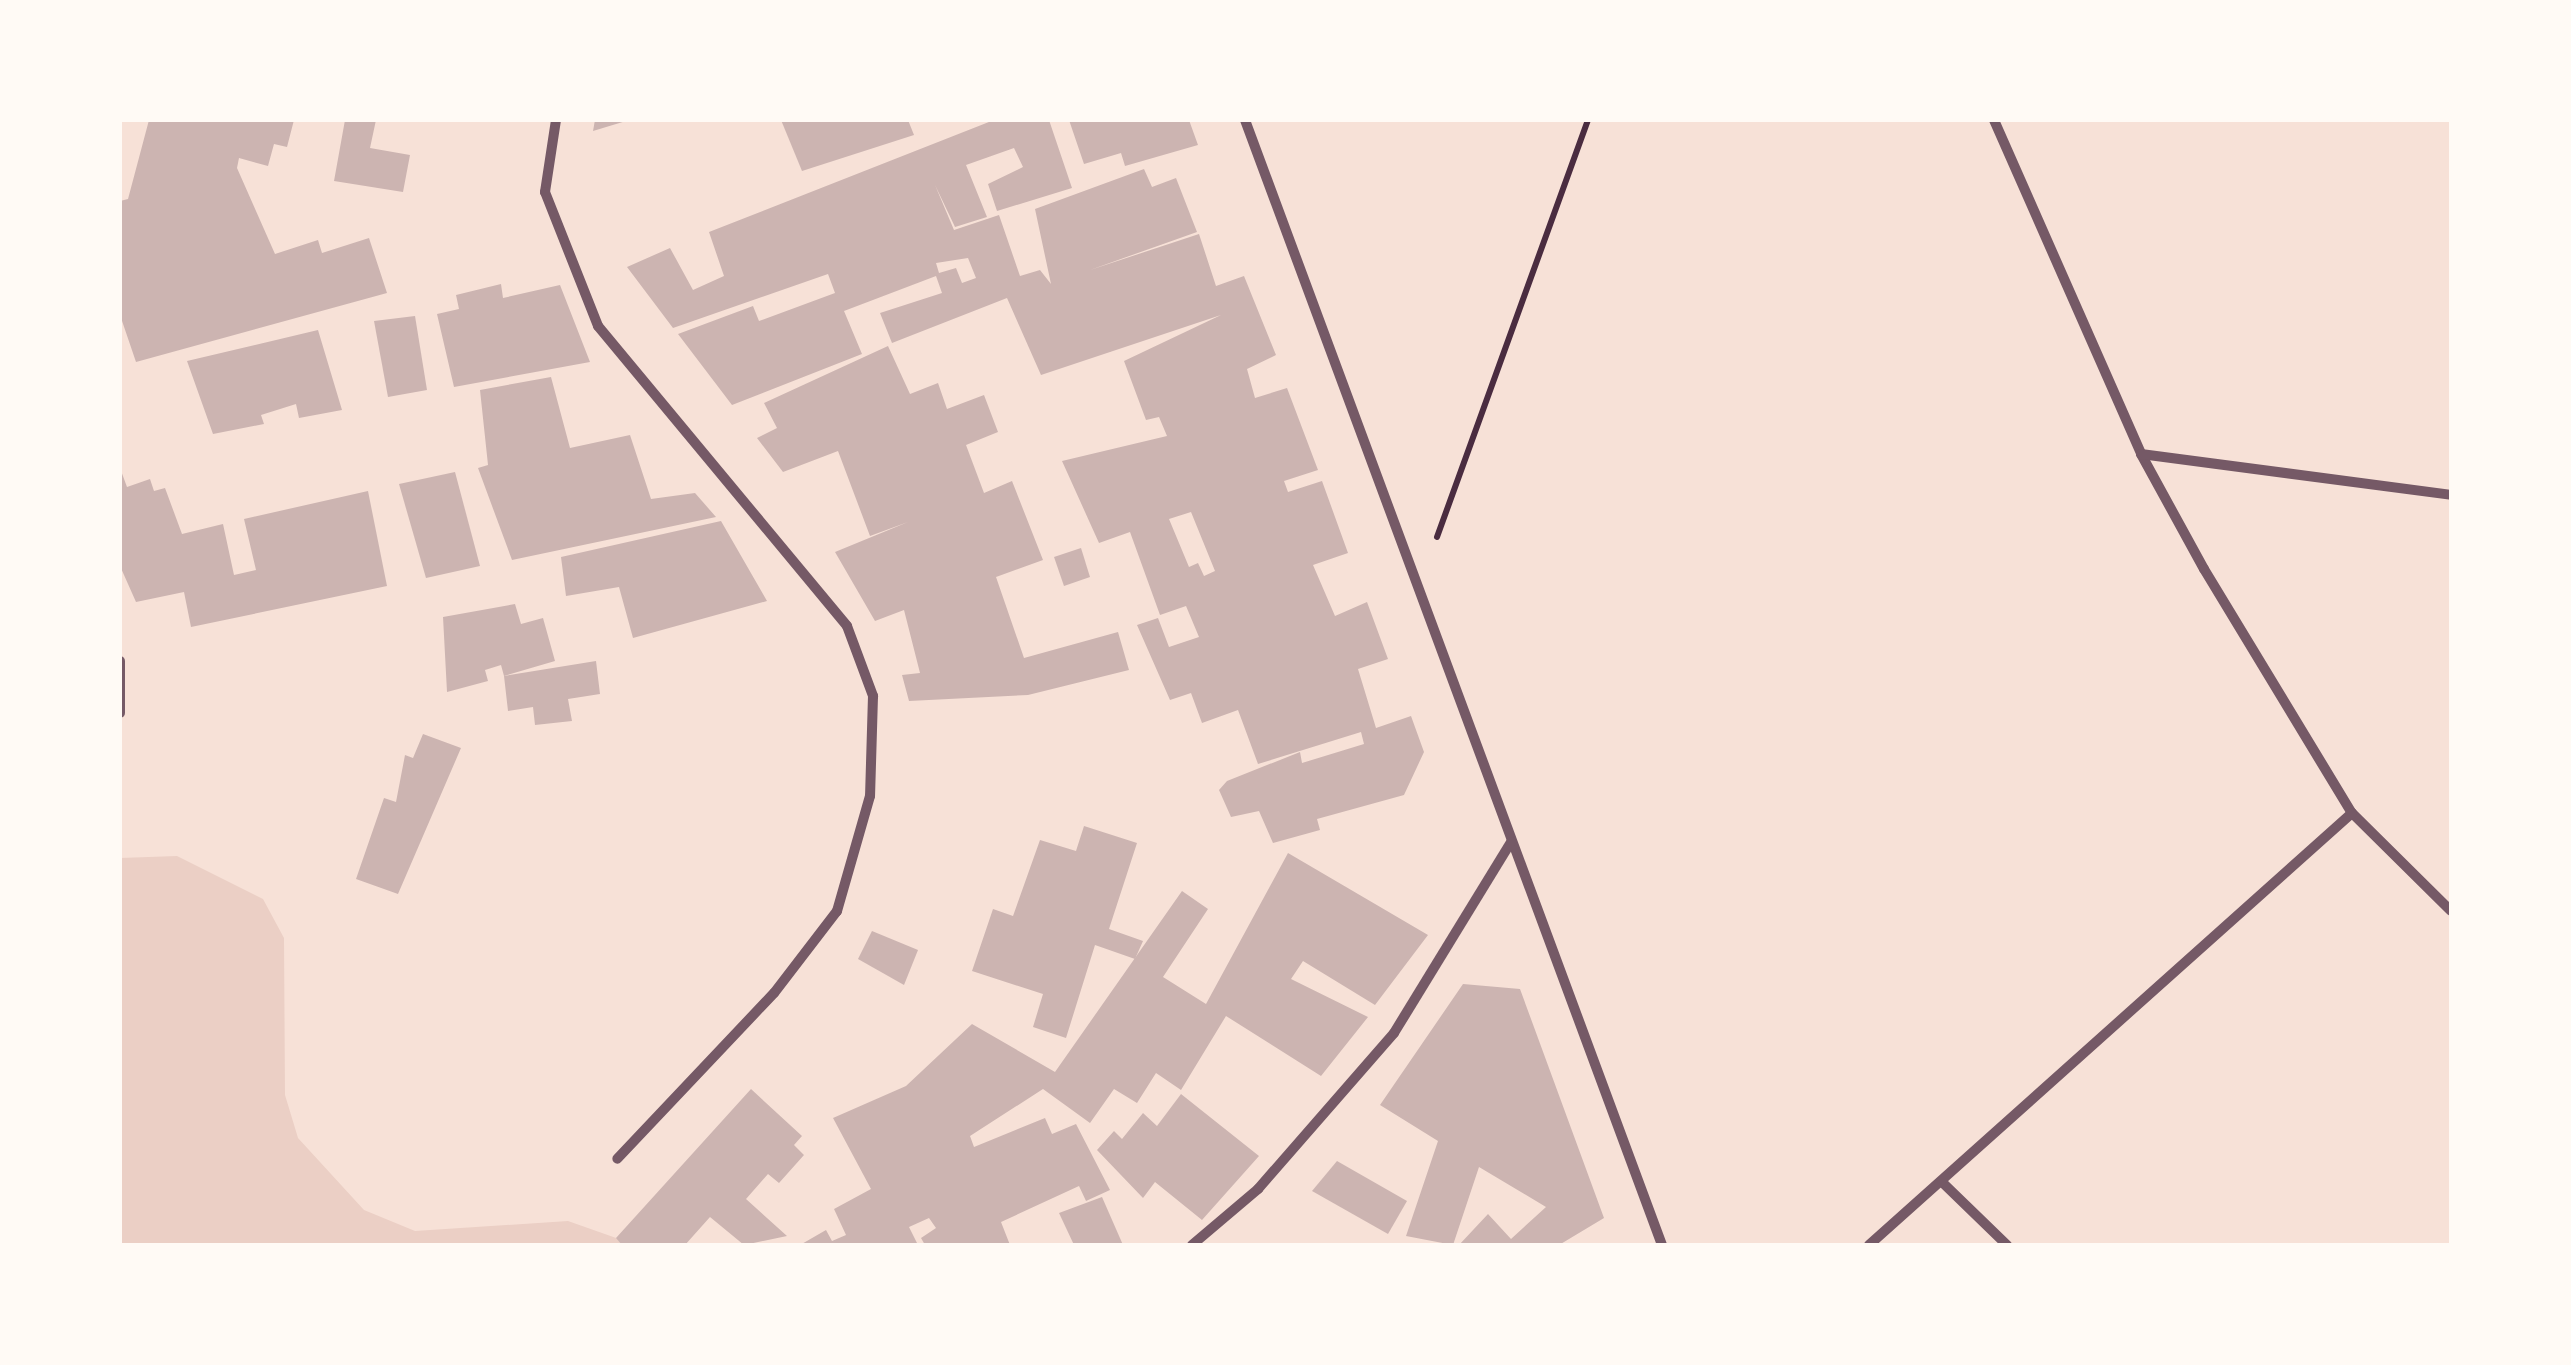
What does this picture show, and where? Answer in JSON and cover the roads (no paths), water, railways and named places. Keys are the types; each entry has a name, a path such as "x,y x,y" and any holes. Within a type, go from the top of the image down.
{"street":[{"path":"556,120 545,192 598,326 847,626 874,696 870,796 838,911 774,993 617,1159"},
{"path":"1246,120 1662,1245"},
{"path":"1994,120 2141,454 2352,812 2451,911"},
{"path":"2141,454 2451,495"},
{"path":"120,662 120,714"},
{"path":"1869,1245 1944,1184 2352,812"},
{"path":"1192,1245 1258,1189 1394,1034 1511,842"},
{"path":"1944,1184 2008,1245"}]}
